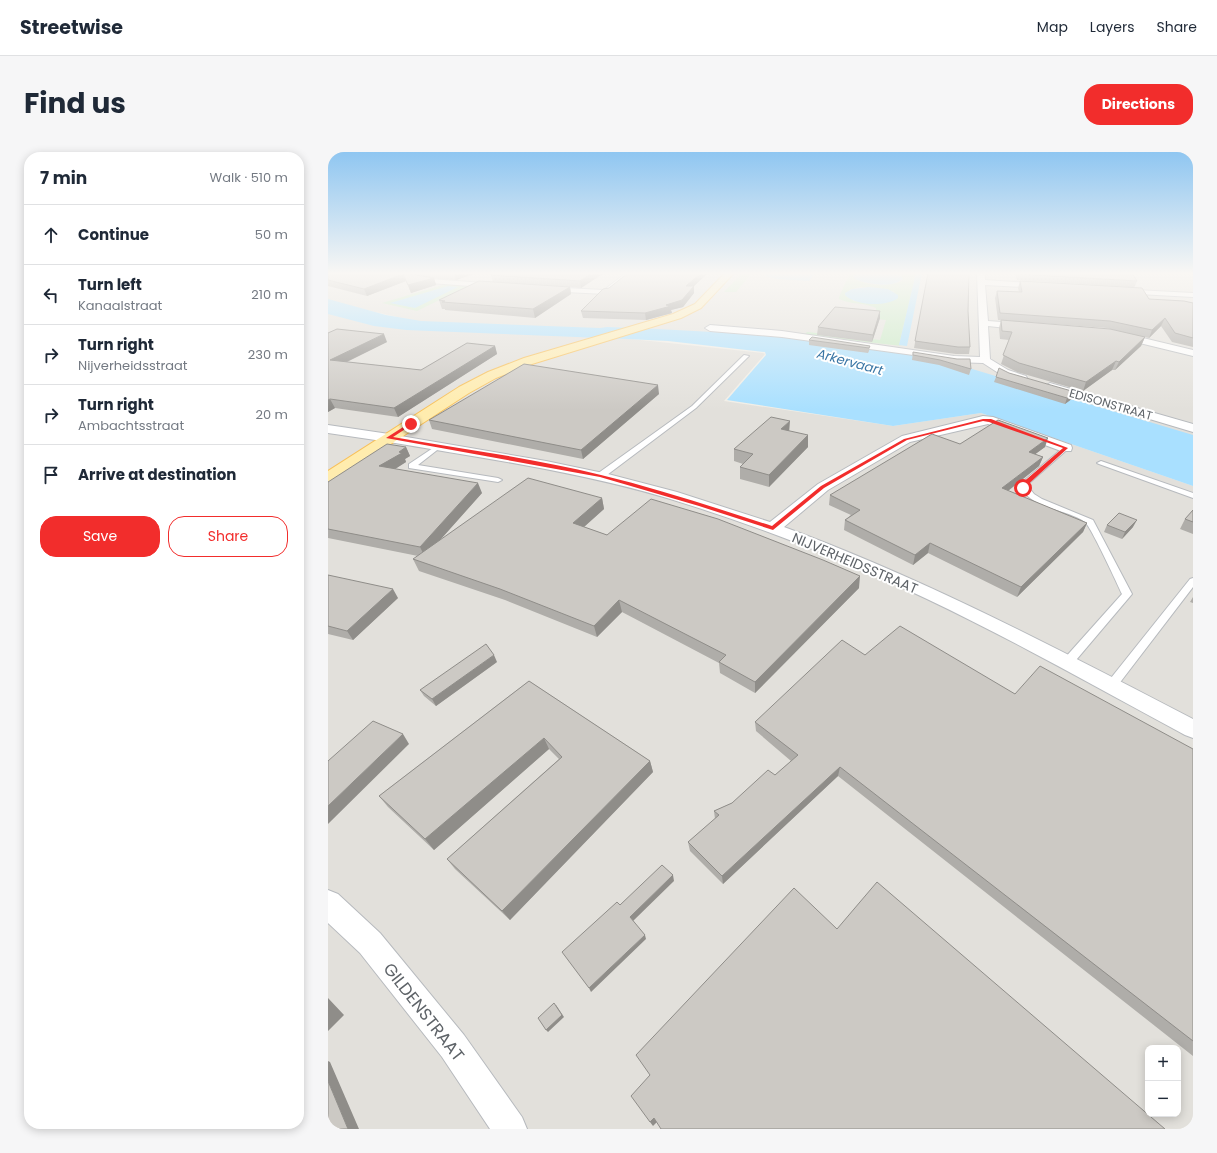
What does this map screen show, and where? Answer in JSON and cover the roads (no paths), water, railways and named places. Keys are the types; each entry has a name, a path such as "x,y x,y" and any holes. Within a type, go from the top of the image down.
{"main road":[{"path":"328,478 464,390 492,375 528,361 669,319"}],"street":[{"path":"710,328 782,334 928,354 954,360 985,360 983,319"},
{"path":"983,323 1037,328"},
{"path":"1107,334 1193,353"},
{"name":"EDISONSTRAAT","path":"985,360 1004,372 1193,428"},
{"path":"773,528 823,487 906,440 983,420 989,420 1066,448"},
{"name":"NIJVERHEIDSSTRAAT","path":"328,429 439,446 600,476 701,504 773,528 896,578 1067,663 1193,730"},
{"name":"GILDENSTRAAT","path":"328,904 370,943 453,1046 510,1129"}],"lane":[{"path":"600,476 694,407 746,356"},
{"path":"439,446 412,466 498,480"},
{"path":"1066,448 1023,485 1023,488 1033,497 1090,522 1127,594 1067,663"},
{"path":"1101,463 1193,496"},
{"path":"1111,686 1193,581"}],"water":[{"name":"Arkervaart","path":"346,319 407,319 421,321 600,328 607,327 779,337 864,347 949,362 1193,435 1193,486 981,413 893,426 727,400 766,355 765,352 668,341 406,330 374,326"},
{"path":"905,319 913,319 907,346 899,345"}]}
